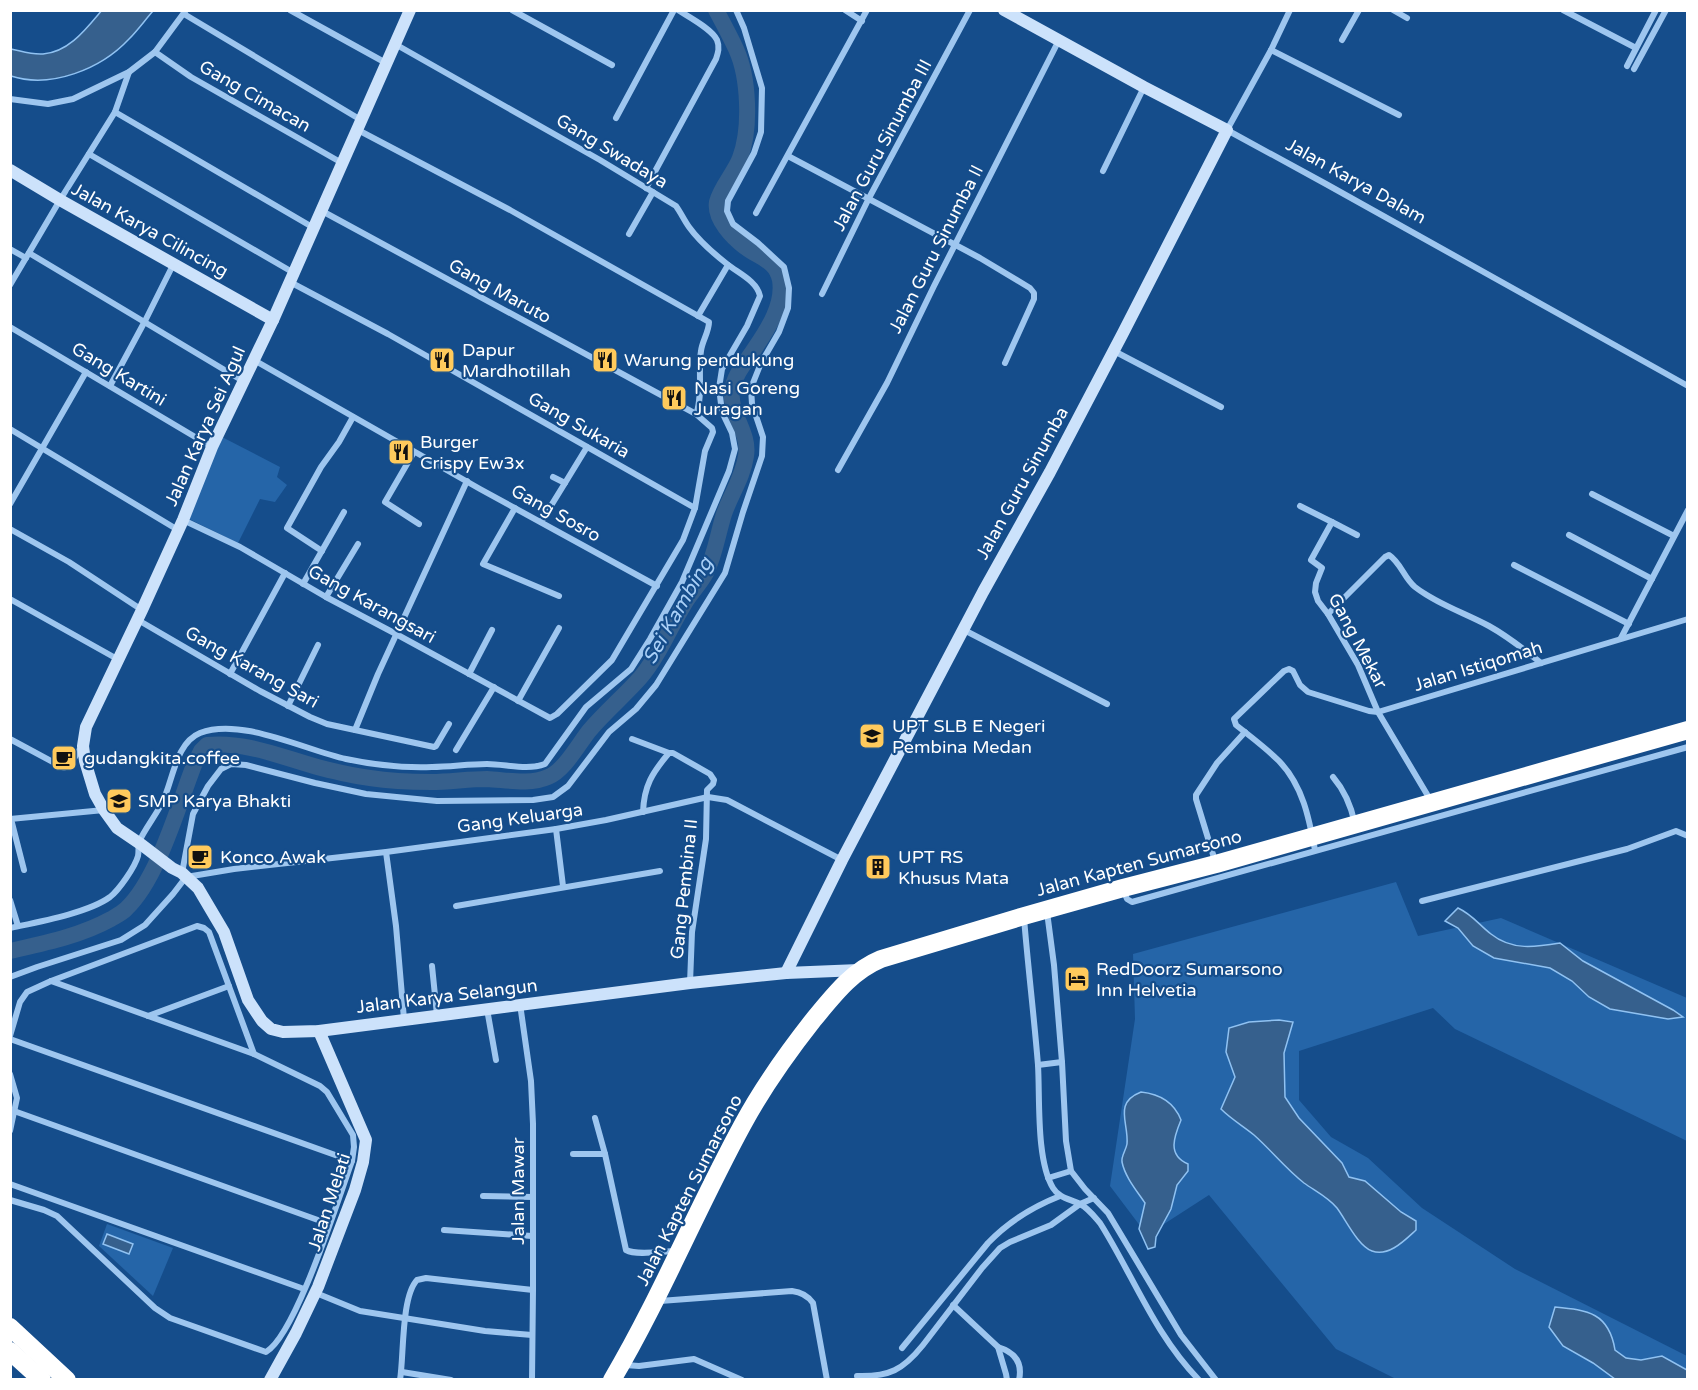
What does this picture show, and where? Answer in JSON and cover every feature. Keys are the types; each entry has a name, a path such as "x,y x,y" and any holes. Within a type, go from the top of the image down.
{"highway":[{"name":"Jalan Kapten Sumarsono","path":"617,1372 656,1301 743,1122 794,1045 832,997 859,970 881,959 1123,888 1215,869 1314,844 1355,825 1431,802 1520,785 1688,730"},
{"path":"10,1327 67,1380"},
{"path":"10,1351 42,1380"}],"street":[{"path":"290,10 386,63"},
{"path":"512,10 612,65"},
{"path":"616,118 676,10 712,33 718,41 719,49 716,59 629,234"},
{"path":"10,977 121,940 145,925 173,894 193,814 208,786 221,769 231,764 246,765 315,783 378,795 437,801 533,800 553,797 568,786 609,732 636,709 656,685 724,573 762,456 763,437 752,404 751,388 761,363 779,332 788,308 789,288 784,267 733,224 727,211 728,201 754,153 761,132 762,88 744,28 736,10"},
{"path":"845,10 862,21"},
{"path":"756,213 867,10"},
{"name":"Jalan Guru Sinumba III","path":"822,294 869,198 970,10"},
{"name":"Jalan Karya Dalam","path":"1004,10 1326,184 1688,386"},
{"name":"Jalan Guru Sinumba","path":"786,973 842,860 1114,351 1290,10"},
{"path":"1342,40 1359,10"},
{"path":"1393,10 1407,18"},
{"path":"1563,10 1636,48"},
{"path":"1627,66 1656,10"},
{"path":"1634,69 1666,10"},
{"name":"Jalan Karya Sei Agul","path":"140,844 117,828 95,794 83,746 86,727 181,525 212,447 273,320 409,11"},
{"path":"10,99 48,104 73,99 129,72 155,52 185,12 360,125 709,322 701,349 699,409 696,414 714,430 705,451 694,508 683,540 657,586"},
{"name":"Jalan Guru Sinumba II","path":"838,470 887,383 1059,40"},
{"name":"Gang Swadaya","path":"140,844 162,803 187,743 202,732 232,729 257,733 344,758 370,763 432,767 488,764 537,767 545,764 586,707 631,669 651,639 682,582 729,471 735,449 732,434 722,412 719,388 722,369 747,326 760,293 746,277 728,265 702,242 688,226 676,206 395,44"},
{"path":"1271,50 1399,115"},
{"name":"Gang Cimacan","path":"155,52 191,77 343,164"},
{"path":"10,285 115,112 129,72"},
{"path":"1103,171 1144,87"},
{"path":"115,112 314,228"},
{"name":"Gang Sukaria","path":"89,154 398,340 694,508"},
{"path":"788,156 1027,285 1034,293 1033,303 1005,363"},
{"name":"Jalan Karya Cilincing","path":"10,170 273,320"},
{"name":"Gang Maruto","path":"322,211 696,414"},
{"path":"10,249 28,255 145,321 243,381"},
{"path":"110,386 173,264"},
{"path":"698,316 728,265"},
{"name":"Gang Kartini","path":"10,327 212,447"},
{"path":"1114,351 1221,407"},
{"name":"Gang Sosro","path":"253,360 657,586"},
{"path":"10,504 86,372"},
{"path":"322,551 287,528 321,466 339,442 353,417"},
{"name":"Gang Karangsari","path":"10,429 181,525 240,547 326,597 550,718 557,714 612,660 657,586"},
{"path":"541,522 587,447"},
{"path":"414,452 386,502 419,524"},
{"path":"553,477 565,483"},
{"path":"355,730 396,634 467,481"},
{"path":"1592,494 1674,536"},
{"path":"1300,506 1358,535"},
{"path":"515,508 483,564 559,596"},
{"path":"1621,638 1688,510"},
{"path":"303,584 344,512"},
{"name":"Gang Mekar","path":"1332,522 1311,560 1322,568 1315,592 1318,601 1358,665 1378,712"},
{"name":"Gang Karang Sari","path":"10,529 69,562 140,615 230,674 288,706 327,724 434,747 449,724"},
{"path":"1569,534 1652,579"},
{"path":"326,597 358,544"},
{"path":"1328,614 1389,555 1415,587 1492,627 1541,663"},
{"path":"1514,565 1629,624"},
{"path":"230,674 285,573"},
{"path":"10,599 119,660"},
{"name":"Jalan Istiqomah","path":"1378,712 1621,638 1688,620"},
{"path":"518,701 559,628"},
{"path":"469,674 492,630"},
{"path":"964,630 1107,704"},
{"path":"288,706 318,645"},
{"path":"1431,802 1378,712 1308,692 1300,685 1293,671 1289,669 1284,671 1234,719 1235,723 1270,753 1289,774 1309,816 1314,844 1520,785 1688,747"},
{"path":"456,750 494,687"},
{"path":"1215,869 1196,795 1217,763 1245,732"},
{"path":"10,739 64,768 71,763 83,746"},
{"path":"632,739 669,753 656,768 644,794 644,812"},
{"name":"Gang Pembina II","path":"669,753 673,753 710,774 714,780 707,790 706,839 692,932 690,983"},
{"path":"1333,777 1342,788 1351,806 1355,825"},
{"name":"Gang Keluarga","path":"180,873 386,852 556,829 708,797 727,800 842,860"},
{"path":"24,870 11,819 104,810"},
{"path":"1422,901 1627,849 1688,827"},
{"path":"556,829 563,886"},
{"path":"1676,831 1688,836"},
{"path":"10,900 14,927 98,904 115,893 133,866 140,844"},
{"name":"Jalan Karya Selangun","path":"140,844 198,888 224,932 249,1000 262,1021 271,1029 283,1032 319,1031 690,983 786,973 859,970"},
{"path":"386,852 396,926 404,1020"},
{"path":"456,906 660,871"},
{"path":"1047,910 1062,1062 1066,1141 1071,1171 1108,1213 1180,1335 1216,1380"},
{"path":"1024,916 1038,1065 1043,1160 1048,1178 1060,1196 1080,1204 1100,1223 1162,1334 1198,1380"},
{"path":"254,1054 209,932 196,926 27,992 20,1002 10,1037 352,1161"},
{"path":"432,966 437,1016"},
{"path":"10,1200 57,1216 155,1308 170,1318 266,1352 272,1349 310,1291 329,1224 352,1161 353,1135 327,1092 312,1081 254,1054 51,981"},
{"path":"148,1016 229,986"},
{"name":"Jalan Mawar","path":"520,1004 531,1081 533,1124 532,1380"},
{"path":"487,1010 496,1060"},
{"name":"Jalan Melati","path":"270,1380 296,1333 310,1291 355,1190 363,1162 366,1140 319,1031"},
{"path":"1038,1065 1062,1062"},
{"path":"10,1074 17,1098 10,1131"},
{"path":"14,1111 329,1224"},
{"path":"595,1118 626,1250 636,1253 680,1250"},
{"path":"573,1154 605,1154"},
{"path":"1048,1178 1071,1171"},
{"path":"10,1184 310,1291 356,1310 485,1331 532,1335"},
{"path":"483,1196 532,1197"},
{"path":"902,1348 1001,1230 1034,1207 1060,1196"},
{"path":"857,1376 885,1374 898,1370 915,1356 1000,1248 1051,1225 1080,1204 1094,1198"},
{"path":"444,1230 532,1236"},
{"path":"400,1380 406,1319 411,1290 417,1280 426,1278 533,1290"},
{"path":"656,1301 799,1292 813,1302 827,1380"},
{"path":"953,1305 998,1347 1017,1358 1021,1374 1019,1380"},
{"path":"998,1347 1007,1380"},
{"path":"617,1372 639,1366 694,1359 742,1380"},
{"path":"402,1372 451,1380"},
{"path":"721,1380 725,1372"}],"shaded area":[{"path":"102,10 153,11 118,50 90,67 74,74 42,80 11,76 11,49 39,54 61,49 90,25"},
{"path":"222,437 280,467 277,477 287,485 275,502 260,499 238,543 187,518"},
{"path":"1396,882 1418,936 1501,918 1687,998 1687,1141 1455,1029 1433,1008 1299,1051 1299,1100 1331,1137 1368,1158 1422,1208 1515,1269 1687,1356 1687,1379 1396,1379 1336,1349 1209,1195 1147,1235 1110,1186 1135,1019 1133,954"},
{"path":"1458,908 1491,934 1507,943 1533,946 1560,943 1583,961 1683,1017 1668,1019 1610,1009 1589,997 1572,981 1550,968 1494,958 1473,946 1458,928 1445,921"},
{"path":"1279,1020 1293,1022 1284,1053 1285,1097 1299,1118 1342,1163 1349,1177 1365,1181 1401,1212 1416,1221 1416,1230 1390,1250 1372,1251 1362,1244 1337,1208 1326,1197 1297,1178 1254,1135 1221,1109 1235,1077 1226,1052 1229,1028 1249,1022"},
{"path":"1141,1092 1165,1100 1178,1114 1181,1120 1176,1133 1175,1151 1181,1160 1188,1164 1188,1171 1177,1185 1171,1209 1156,1237 1155,1247 1148,1249 1139,1229 1145,1203 1128,1178 1122,1160 1127,1144 1125,1108 1132,1097"},
{"path":"107,1224 173,1248 153,1296 99,1246"},
{"path":"107,1234 133,1244 129,1254 103,1244"},
{"path":"1555,1307 1587,1312 1595,1316 1608,1328 1615,1350 1626,1358 1641,1360 1662,1356 1687,1370 1687,1379 1615,1379 1563,1346 1549,1327"}],"waterway":[{"name":"Sei Kambing","path":"10,951 87,930 126,909 148,880 174,821 194,765 207,745 222,744 251,748 333,771 385,780 408,782 487,779 534,781 548,777 560,769 601,717 647,669 685,603 706,573 712,559 724,514 740,478 746,456 745,439 733,407 733,385 741,368 770,324 781,289 775,268 735,239 725,228 718,215 717,202 738,163 744,146 747,103 744,74 740,61 734,44 716,10"}],"place":[{"name":"Dapur Mardhotillah","path":"442,360"},
{"name":"Warung pendukung","path":"605,360"},
{"name":"Nasi Goreng Juragan","path":"674,398"},
{"name":"Burger Crispy Ew3x","path":"401,452"},
{"name":"UPT SLB E Negeri Pembina Medan","path":"872,736"},
{"name":"gudangkita.coffee","path":"64,758"},
{"name":"SMP Karya Bhakti","path":"119,801"},
{"name":"Konco Awak","path":"200,857"},
{"name":"UPT RS Khusus Mata","path":"878,867"},
{"name":"RedDoorz Sumarsono Inn Helvetia","path":"1077,979"}]}
